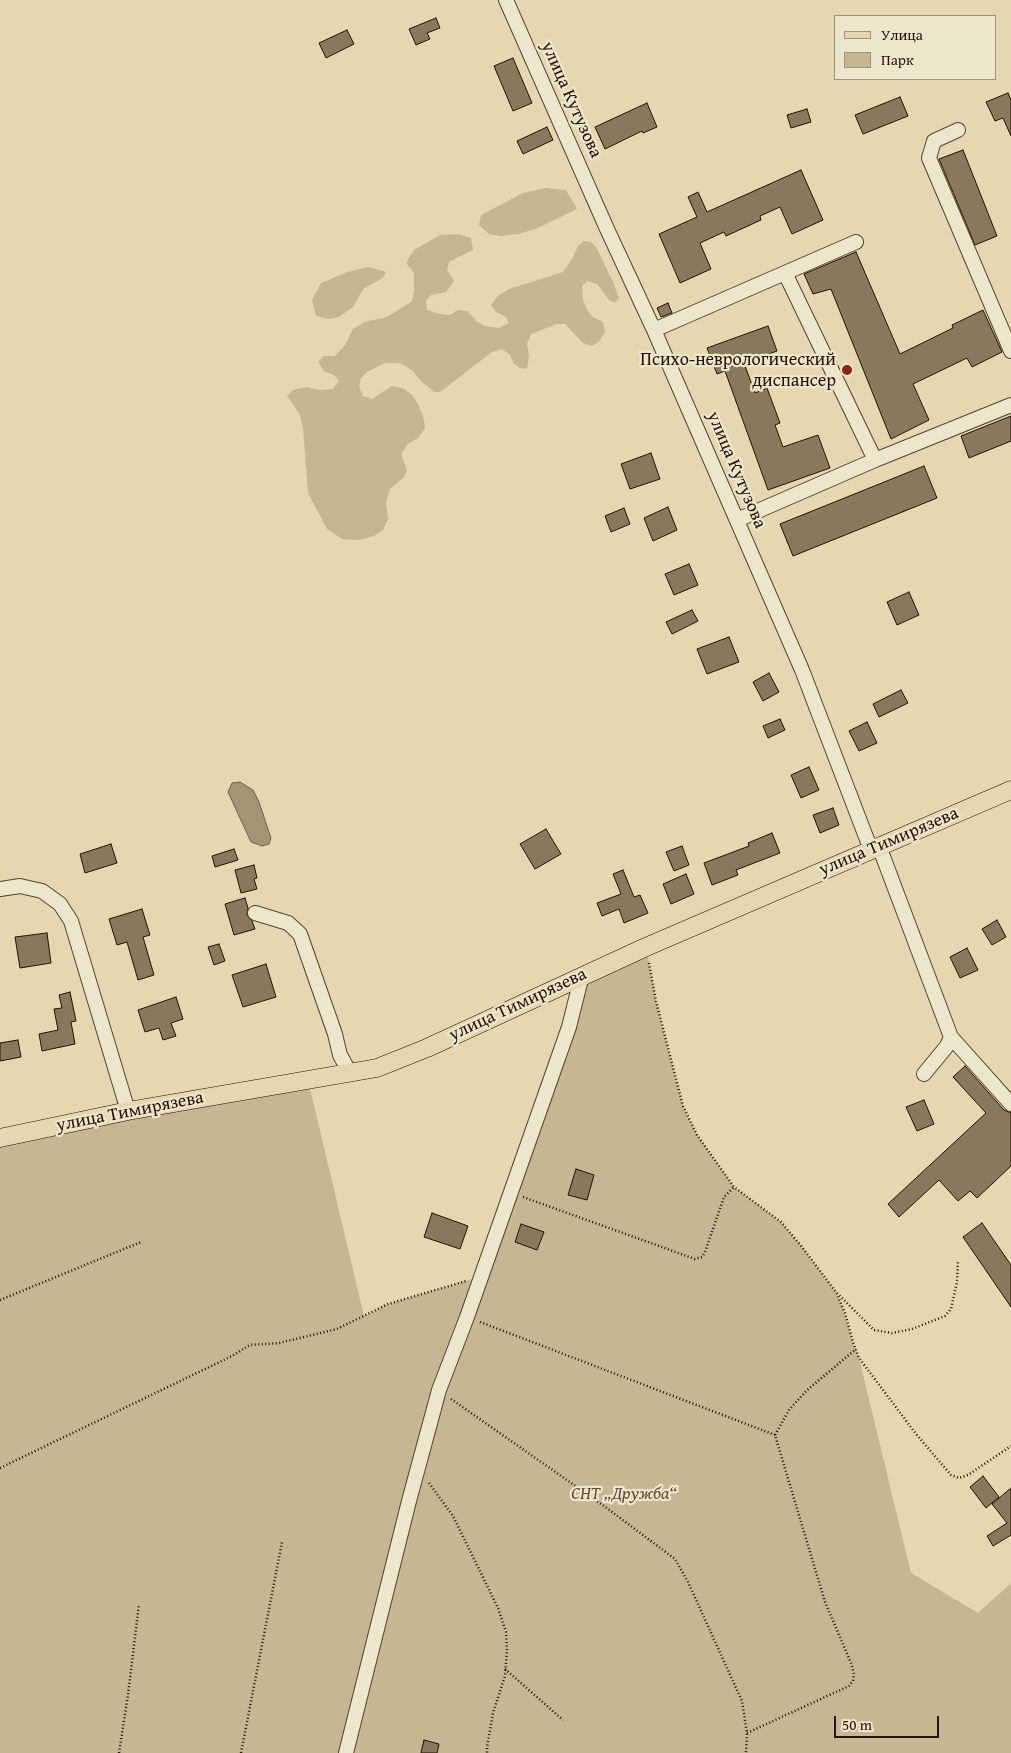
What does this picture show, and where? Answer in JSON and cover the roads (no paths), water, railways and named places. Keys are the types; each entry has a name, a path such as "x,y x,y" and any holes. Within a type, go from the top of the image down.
{"main road":[{"name":"улица Тимирязева","path":"0,1138 128,1111 377,1068 427,1048 582,974 1011,790"}],"street":[{"name":"улица Кутузова","path":"506,0 607,229 654,330 802,670 951,1037"},
{"path":"958,130 934,141 929,158 1011,351"},
{"path":"654,330 856,242"},
{"path":"786,273 875,460"},
{"path":"737,520 875,460 1011,405"},
{"path":"0,889 20,886 42,891 60,904 71,921 128,1111"},
{"path":"255,913 288,923 300,934 335,1034 340,1055 350,1073"},
{"path":"346,1753 417,1468 439,1390 482,1276 569,1027 582,974"},
{"path":"924,1074 947,1046 951,1037 1011,1104"}],"place":[{"name":"Психо-неврологический диспансер","path":"847,370"}],"park label":[{"name":"СНТ „Дружба“","path":"624,1494"}]}
